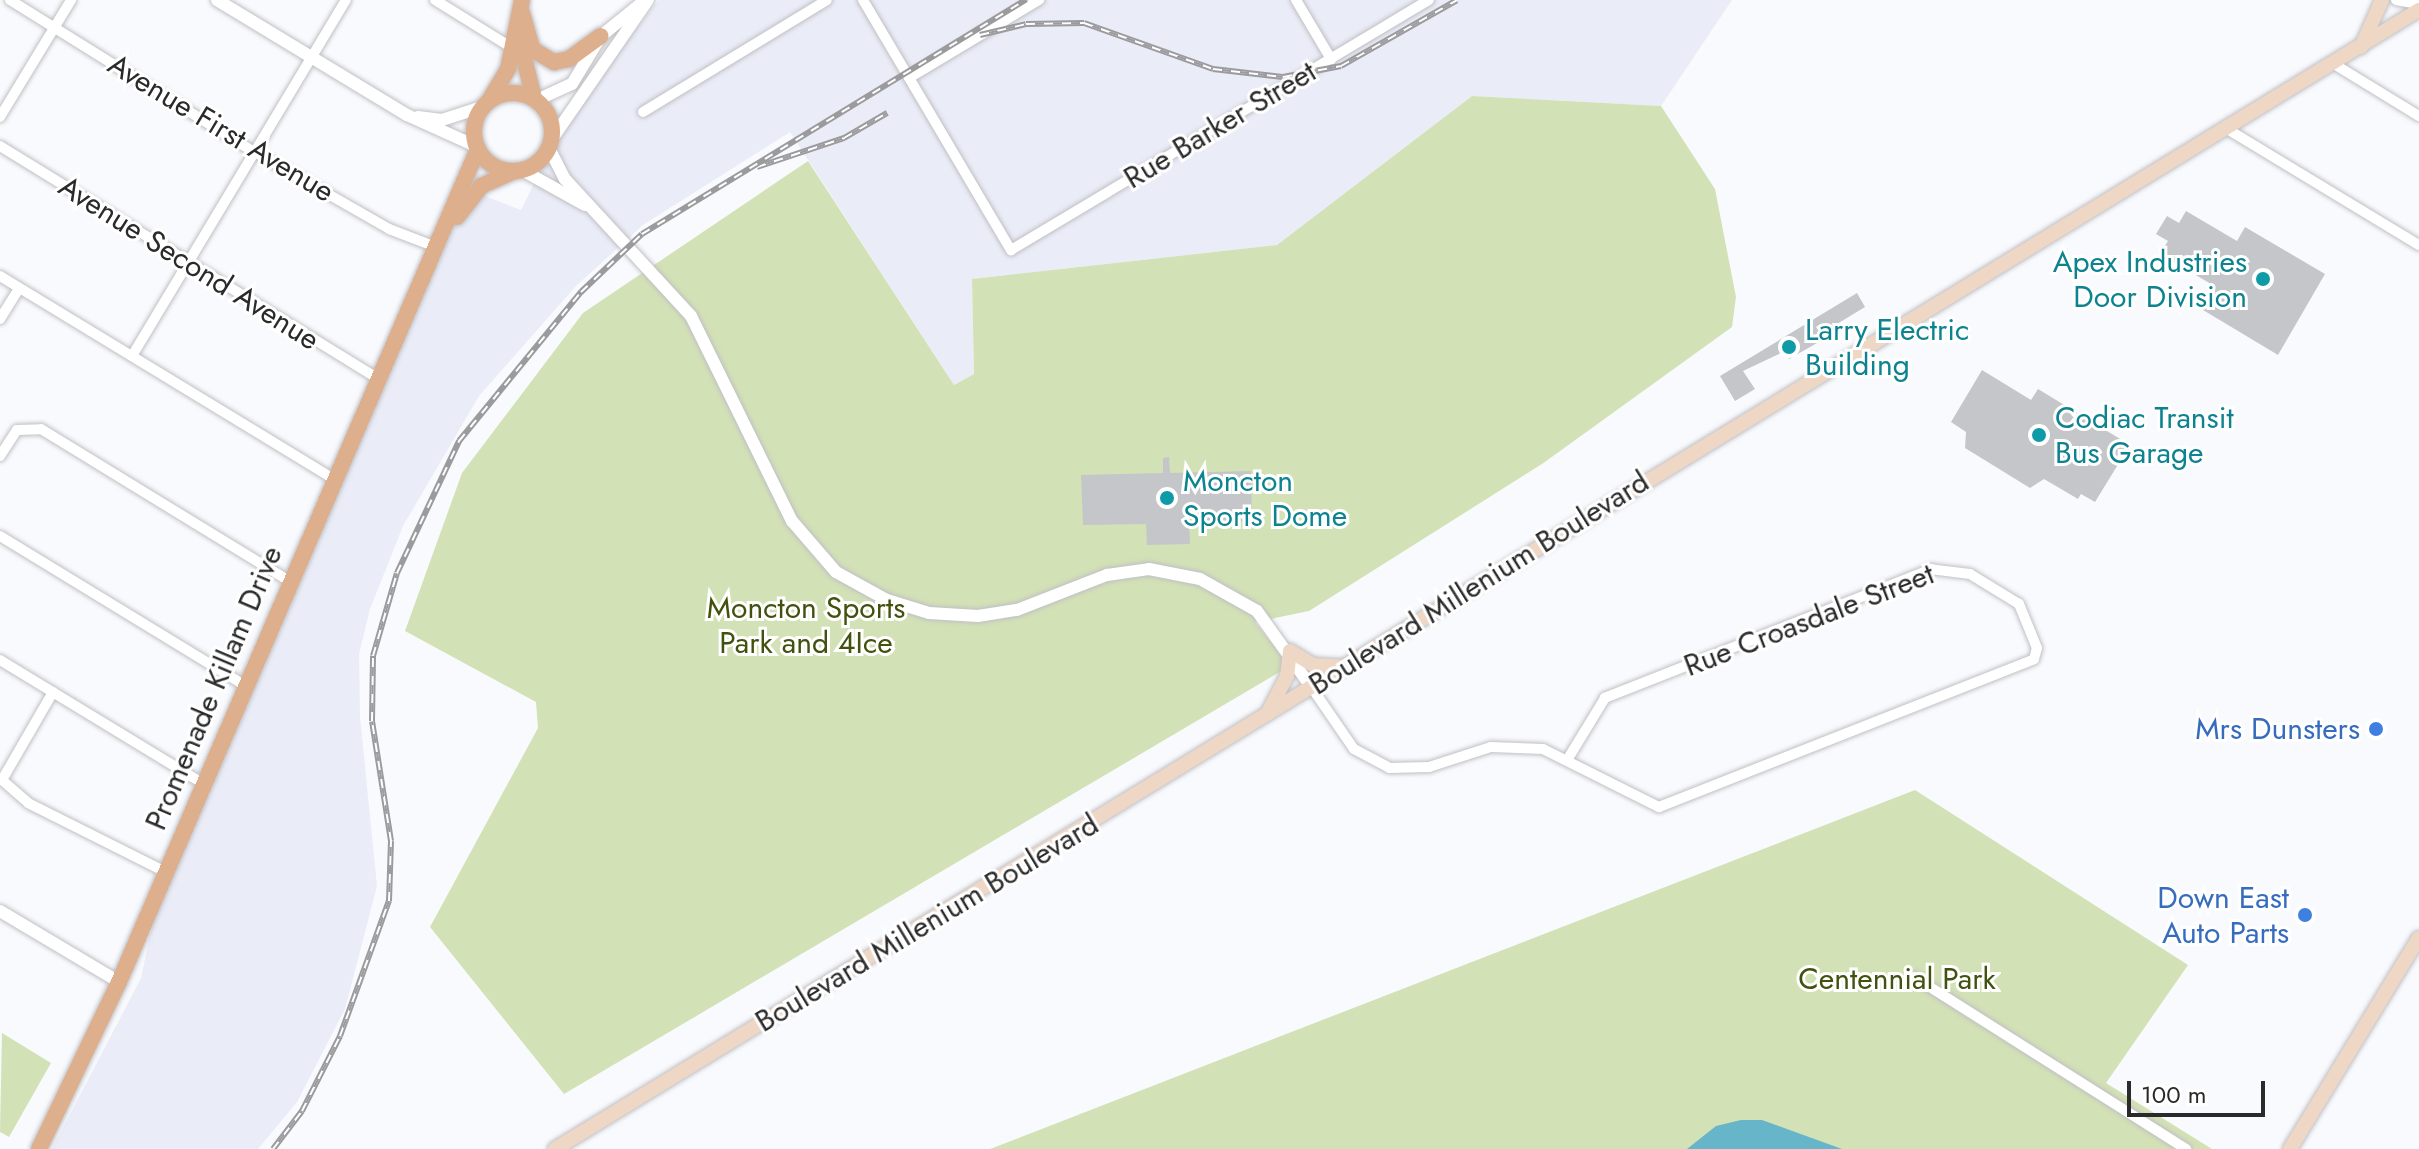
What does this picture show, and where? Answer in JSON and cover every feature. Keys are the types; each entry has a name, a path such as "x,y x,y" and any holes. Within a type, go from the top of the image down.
{"main road":[{"path":"2361,47 2382,0"},
{"path":"523,4 520,53 535,99 551,121 550,144 518,170 490,164 477,148 474,126 505,79 523,4"},
{"path":"523,4 532,49 554,62 569,59 601,36"},
{"name":"Boulevard Millenium Boulevard","path":"555,1149 1347,667 2224,127 2334,64 2419,7"},
{"path":"486,104 508,92 535,99"},
{"name":"Promenade Killam Drive","path":"39,1149 119,982 477,148"},
{"name":"Promenade Killam Drive","path":"436,247 474,192 518,170"},
{"path":"1266,716 1287,676 1290,651 1313,665 1347,667"},
{"path":"2290,1149 2419,938"}],"street":[{"name":"Avenue First Avenue","path":"10,0 253,151 389,229 436,247"},
{"path":"0,117 71,0"},
{"path":"217,0 407,115 477,148"},
{"path":"132,356 346,0"},
{"path":"435,0 512,48"},
{"path":"535,99 572,84 601,36 647,0"},
{"path":"647,0 550,144 565,179 605,217 691,316 792,521 836,572 929,613 978,616 1017,610 1107,575 1149,569 1232,592 1257,611 1290,651 1354,749 1389,768 1429,767 1491,747 1519,745 1569,757"},
{"path":"643,112 814,3 827,0"},
{"path":"863,0 909,78 1039,0"},
{"path":"1296,0 1331,59"},
{"name":"Rue Barker Street","path":"909,78 1011,250 1429,0"},
{"path":"2396,0 2419,7"},
{"path":"2334,64 2419,116"},
{"path":"407,115 442,120 486,104"},
{"path":"2224,127 2419,245"},
{"name":"Avenue Second Avenue","path":"0,146 378,379"},
{"path":"518,170 605,217"},
{"path":"0,276 335,480"},
{"path":"0,319 19,288"},
{"path":"0,456 17,430 41,429 291,582"},
{"path":"0,536 246,686"},
{"name":"Rue Croasdale Street","path":"1932,569 1970,574 2019,604 2037,648 2034,659 1669,805 1641,802 1569,757 1605,698 1932,569"},
{"path":"0,660 204,784"},
{"path":"53,692 2,780 28,803 166,872"},
{"path":"0,911 119,982"},
{"path":"1914,977 2186,1149"}],"shaded area":[{"path":"659,0 1732,0 1661,106 1472,96 1277,245 972,279 974,374 954,385 790,132 643,225 576,286 479,396 403,526 370,609 359,654 360,717 377,886 345,1009 297,1102 258,1149 52,1149 141,978 162,878 460,186 521,210 567,116"}],"green space":[{"name":"Moncton Sports Park and 4Ice","path":"1472,96 1661,106 1715,189 1736,297 1732,327 1542,464 1309,611 1255,622 1290,666 564,1094 430,927 538,728 536,702 405,631 462,473 583,313 808,161 954,385 974,374 972,279 1277,245"},
{"name":"Centennial Park","path":"1915,790 2188,965 2106,1083 2212,1149 990,1149"},
{"path":"2,1033 51,1063 9,1137 0,1132"}],"water":[{"path":"1741,1120 1762,1120 1842,1149 1687,1149 1716,1126"}],"building":[{"name":"Apex Industries Door Division","path":"2186,211 2237,241 2245,227 2325,274 2278,355 2198,307 2211,284 2160,254 2168,241 2156,234 2167,216 2179,223"},
{"name":"Larry Electric Building","path":"1857,293 1865,307 1814,338 1817,343 1789,359 1785,351 1743,371 1755,389 1735,401 1720,376"},
{"name":"Codiac Transit Bus Garage","path":"1982,370 2031,400 2038,389 2130,445 2095,502 2081,494 2078,499 2044,479 2030,488 1965,448 1966,432 1951,422"},
{"name":"Moncton Sports Dome","path":"1169,457 1170,473 1251,471 1252,521 1189,523 1190,544 1147,545 1146,524 1083,525 1081,475 1163,473 1163,458"}],"railway":[{"path":"273,1149 302,1111 340,1036 389,901 391,841 372,721 373,656 397,573 459,441 581,292 642,234 1026,0"},
{"path":"980,35 1026,24 1084,23 1213,69 1283,77 1341,66 1457,0"},
{"path":"757,167 844,138 887,113"}],"place":[{"name":"Apex Industries Door Division","path":"2263,279"},
{"name":"Larry Electric Building","path":"1789,347"},
{"name":"Codiac Transit Bus Garage","path":"2039,435"},
{"name":"Moncton Sports Dome","path":"1167,498"},
{"name":"Mrs Dunsters","path":"2376,729"},
{"name":"Down East Auto Parts","path":"2305,915"}]}
